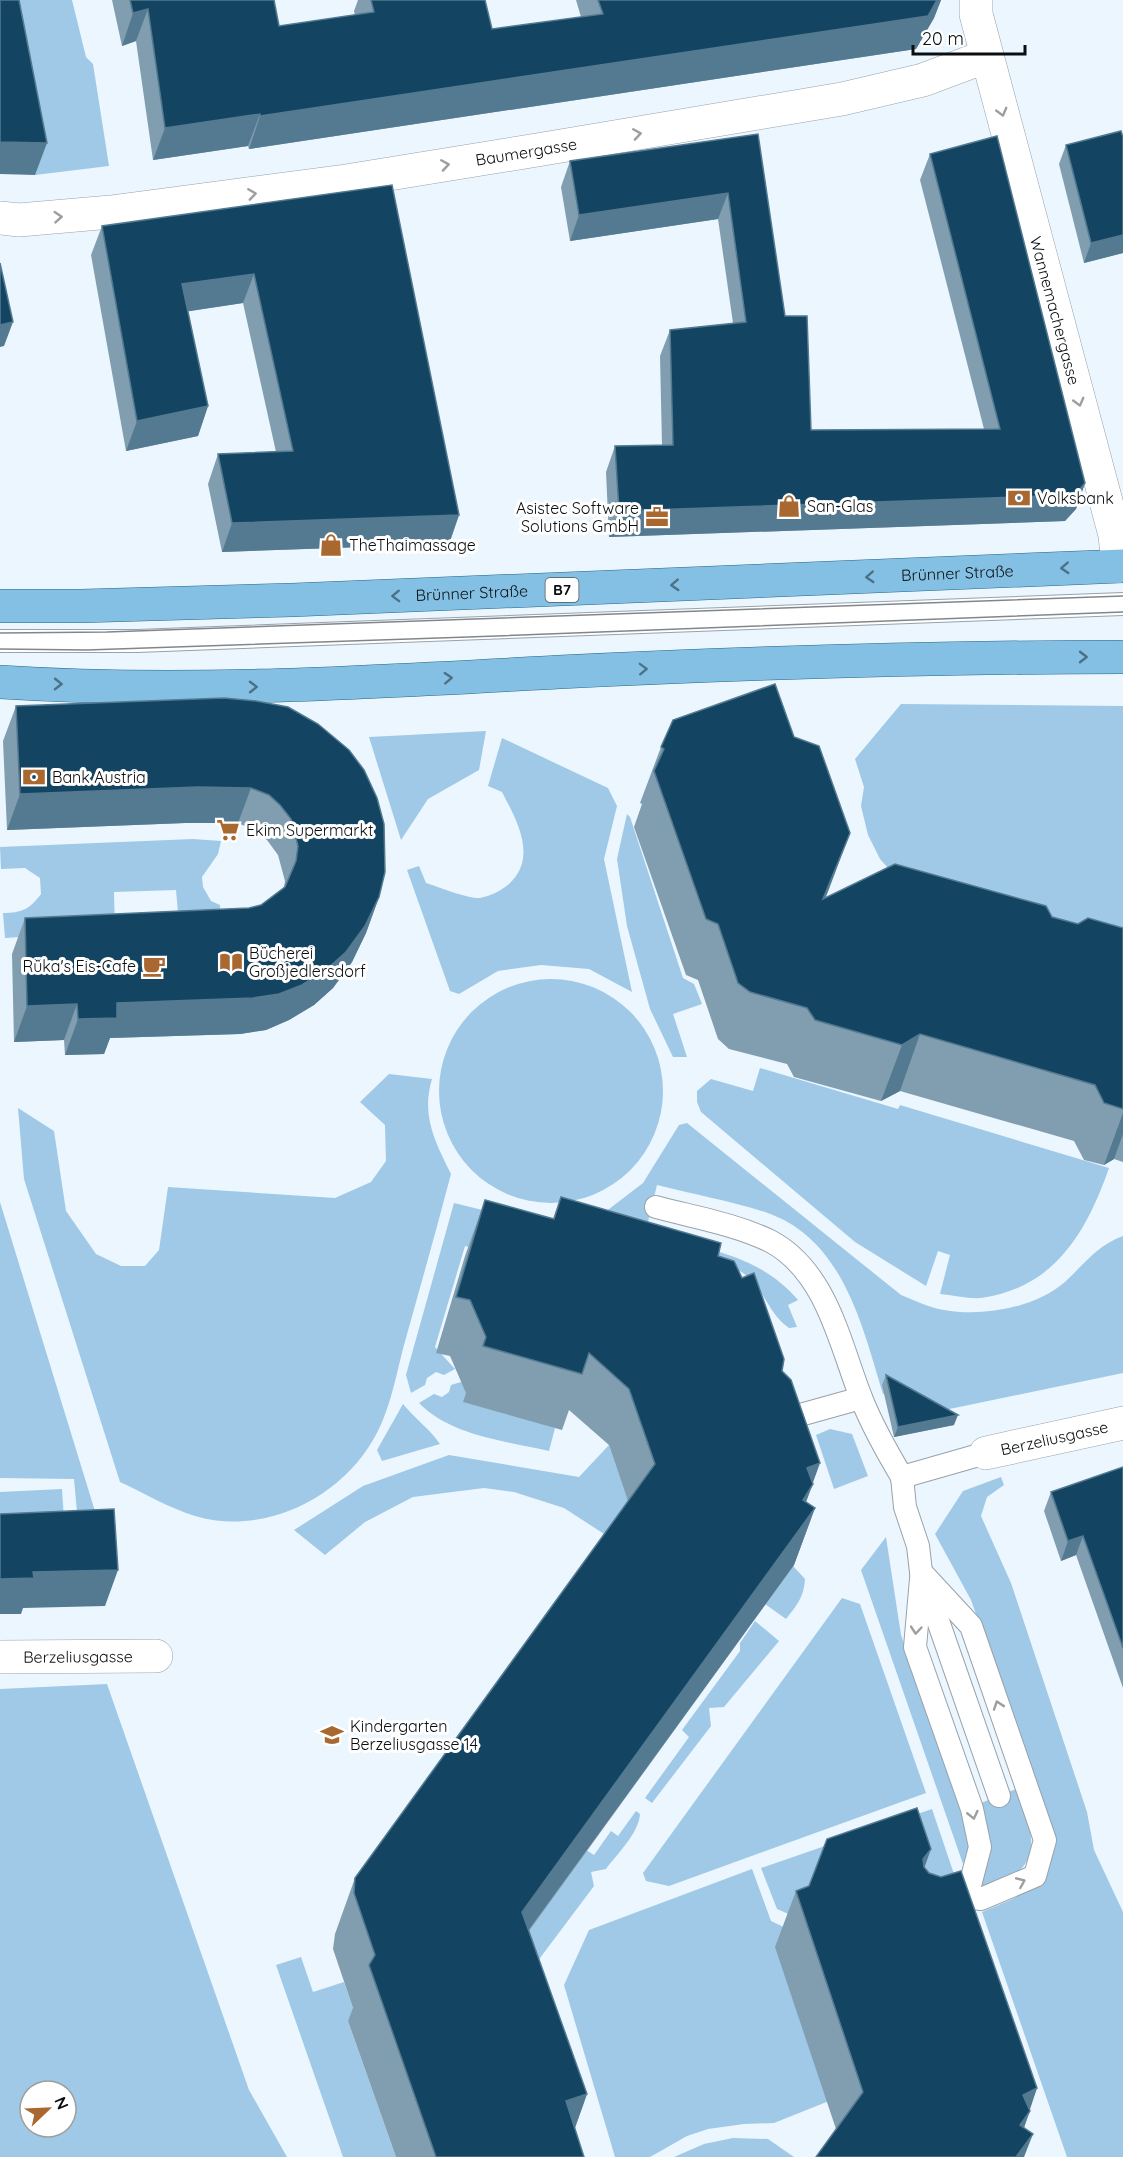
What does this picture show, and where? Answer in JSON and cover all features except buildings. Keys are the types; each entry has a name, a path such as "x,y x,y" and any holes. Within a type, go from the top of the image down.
{"main road":[{"name":"Brünner Straße","path":"0,606 81,606 328,598 1120,566"},
{"path":"0,682 295,687 589,671 960,657 1123,657"}],"street":[{"path":"976,0 976,14 987,56"},
{"name":"Baumergasse","path":"0,218 19,220 111,212 346,181 537,150 842,99 923,80 987,56"},
{"name":"Wannemachergasse","path":"987,56 1115,535 1120,566"},
{"name":"Berzeliusgasse","path":"986,1453 1123,1423"},
{"name":"Berzeliusgasse","path":"0,1657 156,1656"}],"lane":[{"path":"0,641 148,640 1123,604"},
{"path":"656,1207 728,1227 770,1242 796,1262 818,1289 877,1435 902,1477 905,1507 918,1546 921,1572 915,1647 972,1809 980,1847 967,1897"},
{"path":"774,1423 861,1398"},
{"path":"902,1477 986,1453"},
{"path":"921,1572 999,1796"},
{"path":"921,1572 971,1626 1045,1840 1035,1876 981,1899 967,1897 926,1914"}],"shaded area":[{"path":"1,0 72,0 86,57 93,64 109,166 35,175"},
{"path":"901,704 1123,706 1123,948 897,878 880,859 868,835 861,806 864,787 855,759"},
{"path":"486,731 479,770 428,799 401,840 369,737"},
{"path":"502,738 608,788 617,806 604,859 632,992 589,969 541,965 498,971 459,994 450,991 407,870 419,866 426,883 475,898 491,895 502,889 518,873 523,851 522,839 514,815 502,792 488,786"},
{"path":"627,814 630,817 683,978 694,984 702,1004 673,1014 687,1057 673,1057 650,1009 627,926 617,859"},
{"path":"193,839 221,841 218,854 202,877 203,887 211,901 220,905 221,923 179,924 176,890 114,892 115,931 5,938 3,913 25,909 41,894 40,878 25,868 1,869 0,847"},
{"path":"551,979 573,981 604,992 630,1012 650,1038 661,1069 663,1091 661,1113 650,1144 630,1170 604,1190 573,1201 551,1203 529,1201 498,1190 472,1170 452,1144 441,1113 439,1091 441,1069 452,1038 472,1012 498,992 529,981"},
{"path":"760,1068 898,1109 900,1105 1109,1168 1090,1213 1078,1234 1048,1269 1029,1282 1007,1292 981,1298 940,1294 950,1255 938,1251 926,1286 855,1242 701,1112 697,1102 697,1091 711,1079 753,1091"},
{"path":"389,1074 432,1079 428,1105 431,1128 451,1174 392,1393 384,1418 373,1440 340,1480 320,1495 297,1508 247,1521 221,1521 185,1513 120,1482 24,1179 18,1108 54,1131 66,1211 96,1254 121,1266 145,1266 159,1250 168,1187 335,1198 371,1182 386,1161 385,1125 360,1102"},
{"path":"687,1123 901,1295 939,1309 959,1312 992,1311 1040,1298 1066,1281 1099,1249 1123,1236 1123,1373 935,1412 899,1390 883,1394 867,1340 845,1287 831,1263 813,1242 792,1224 752,1208 657,1185 646,1230 727,1254 764,1271 798,1300 788,1305 797,1327 789,1328 776,1315 750,1279 729,1265 692,1249 596,1219 643,1183 679,1125"},
{"path":"0,1202 102,1534 79,1534 74,1479 0,1478"},
{"path":"454,1203 547,1226 528,1265 465,1246 435,1347 455,1369 444,1375 436,1372 427,1378 425,1385 411,1393 406,1375"},
{"path":"461,1382 555,1428 549,1451 463,1430 432,1414 419,1403 434,1394 442,1397 449,1392 451,1385"},
{"path":"403,1404 440,1444 382,1461 377,1450"},
{"path":"830,1429 852,1434 868,1476 834,1489 816,1435"},
{"path":"609,1445 635,1520 618,1543 564,1508 514,1492 484,1488 413,1497 365,1522 325,1555 294,1530 363,1486 449,1455 579,1477"},
{"path":"1001,1477 1004,1485 987,1497 981,1516 1011,1583 1087,1812 1094,1850 1123,1912 1123,2157 1067,2157 982,1912 1013,1899 1035,1884 1048,1863 1053,1829 971,1600 935,1534 963,1491"},
{"path":"62,1489 65,1535 0,1538 0,1492"},
{"path":"886,1537 901,1635 970,1831 969,1849 963,1864 861,1570"},
{"path":"793,1566 805,1579 799,1600 786,1619 765,1604"},
{"path":"842,1598 860,1604 926,1793 669,1886 646,1881 643,1873"},
{"path":"755,1621 779,1641 724,1707 709,1708 711,1726 652,1803 645,1798 689,1737 682,1730 740,1651 740,1643"},
{"path":"107,1684 249,2090 287,2157 0,2157 0,1689"},
{"path":"1016,1789 1030,1830 1031,1841 1027,1861 1011,1876 977,1889 981,1803"},
{"path":"932,1809 955,1877 793,1916 777,1909 761,1868"},
{"path":"636,1811 640,1814 639,1821 632,1836 606,1869 591,1872 594,1886 537,1962 520,1943 586,1850 594,1855 611,1831 618,1836"},
{"path":"752,1869 771,1921 790,1930 829,2101 774,2123 708,2129 687,2136 650,2157 615,2157 564,1985 589,1930"},
{"path":"301,1957 313,1992 344,1982 354,2011 348,2021 396,2157 343,2157 276,1965"},
{"path":"733,2138 768,2139 794,2157 674,2157 704,2144"}],"tram line":[{"path":"0,633 107,632 1123,596"},
{"path":"0,649 87,650 1123,612"}],"place":[{"name":"Volksbank","path":"1019,498"},
{"name":"San-Glas","path":"789,506"},
{"name":"Asistec Software Solutions GmbH","path":"657,517"},
{"name":"TheThaimassage","path":"331,545"},
{"name":"Bank Austria","path":"34,777"},
{"name":"Ekim Supermarkt","path":"228,830"},
{"name":"Bücherei Großjedlersdorf","path":"231,962"},
{"name":"Rüka's Eis-Cafe","path":"154,966"},
{"name":"Kindergarten Berzeliusgasse 14","path":"332,1735"}]}
